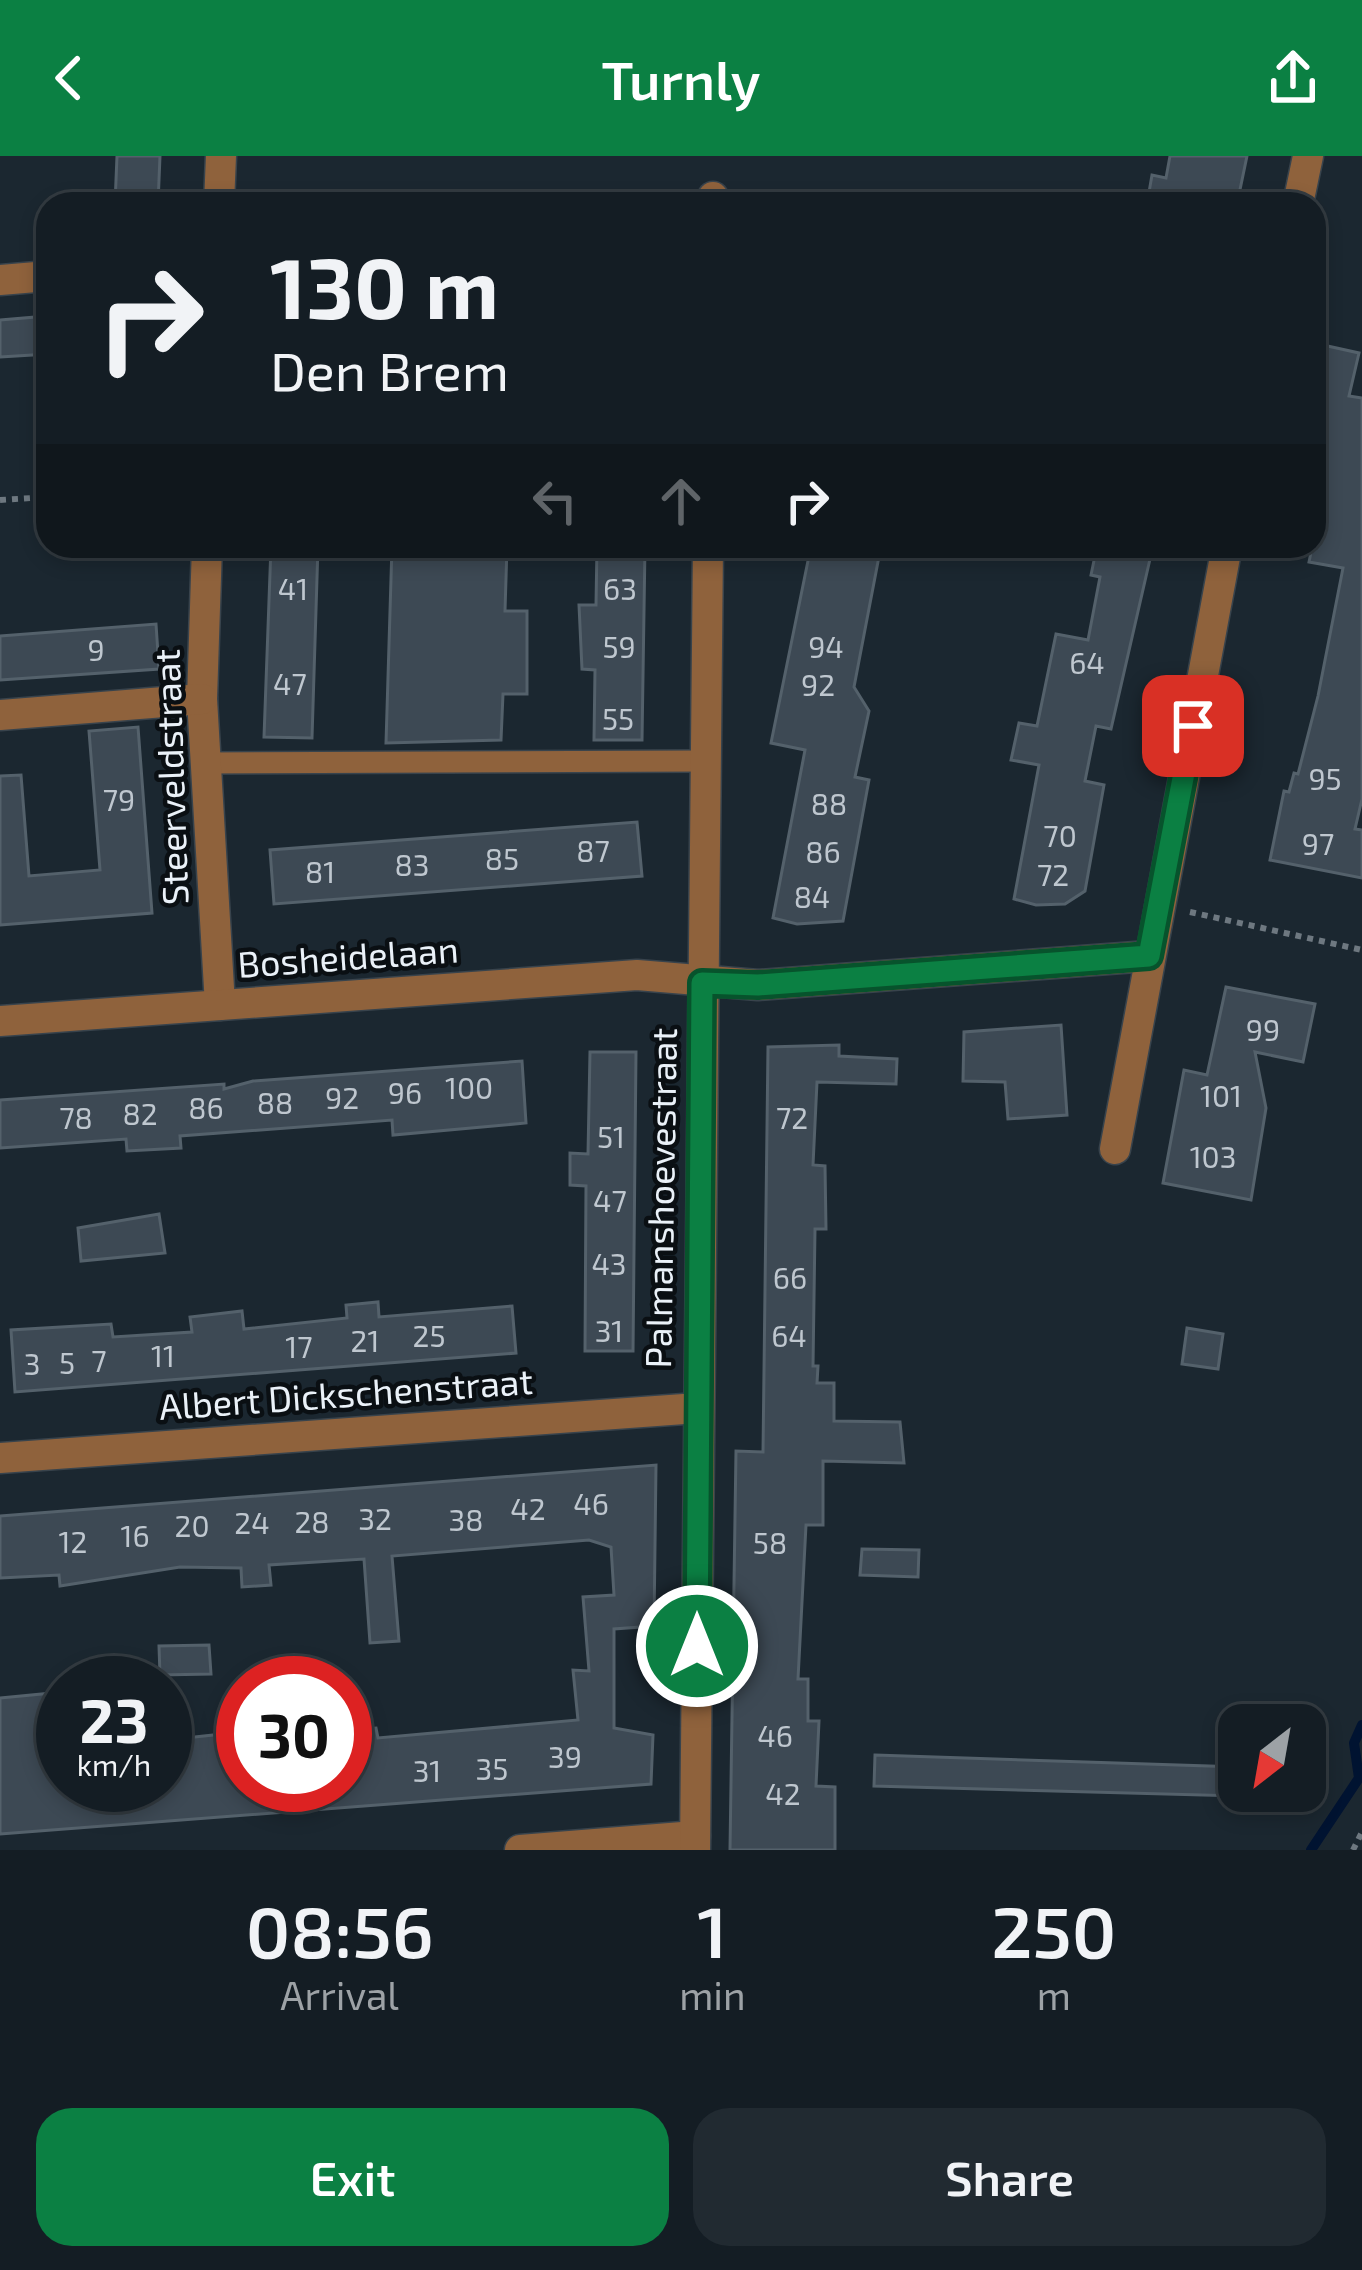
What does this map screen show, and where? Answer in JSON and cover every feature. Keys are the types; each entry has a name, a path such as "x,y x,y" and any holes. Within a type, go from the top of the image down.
{"street":[{"path":"220,192 221,156"},
{"path":"1300,192 1308,156"},
{"path":"0,280 36,277"},
{"name":"Steerveldstraat","path":"207,558 202,699 220,1005"},
{"name":"Palmanshoevestraat","path":"695,1843 708,558"},
{"path":"1115,1149 1225,558"},
{"path":"0,715 202,699"},
{"name":"Bosheidelaan","path":"0,1021 637,975 758,985 1149,956"},
{"name":"Albert Dickschenstraat","path":"0,1458 698,1408"},
{"path":"520,1850 695,1843"}],"lane":[{"path":"205,763 704,761"}],"path":[{"path":"0,500 36,498"},
{"path":"1158,905 1362,950"},
{"path":"1353,1850 1362,1832"}],"building":[{"path":"117,156 160,156 158,192 116,192"},
{"path":"1170,156 1247,156 1240,192 1149,192 1152,175 1166,178"},
{"path":"36,317 36,355 0,357 0,320"},
{"path":"1326,346 1359,353 1349,396 1362,398 1362,799 1355,829 1362,830 1362,878 1270,860 1284,791 1289,792 1294,773 1298,774 1318,696 1343,568 1309,562 1310,558 1326,558"},
{"path":"271,558 318,558 312,738 264,737"},
{"path":"392,558 507,558 505,611 527,611 527,694 503,694 501,740 386,743"},
{"path":"597,558 645,558 642,740 594,740 595,670 582,669 579,605 596,605"},
{"path":"809,558 879,558 854,687 869,711 855,777 869,780 843,921 797,924 773,918 805,750 771,743"},
{"path":"1095,558 1150,558 1111,729 1096,726 1085,781 1104,785 1085,891 1065,904 1036,905 1014,899 1039,765 1011,760 1019,723 1037,726 1056,634 1088,640 1100,577 1091,575"},
{"path":"156,624 159,669 0,680 0,636"},
{"path":"138,727 152,913 0,925 0,776 21,775 29,876 100,870 89,731"},
{"path":"637,822 642,876 274,904 270,850"},
{"path":"1226,987 1315,1004 1303,1062 1255,1052 1266,1108 1251,1200 1163,1183 1184,1070 1207,1075"},
{"path":"1061,1025 1067,1115 1008,1119 1005,1082 963,1081 964,1032"},
{"path":"839,1045 839,1056 897,1059 896,1084 817,1082 813,1165 825,1166 826,1229 815,1229 813,1366 818,1366 817,1383 834,1383 834,1421 900,1422 904,1463 823,1461 823,1525 806,1525 798,1679 808,1679 808,1721 819,1721 816,1786 835,1787 835,1850 730,1850 736,1451 763,1452 768,1047"},
{"path":"590,1052 636,1052 633,1351 585,1351 586,1186 570,1185 570,1153 588,1154"},
{"path":"522,1061 526,1123 393,1135 392,1120 180,1136 181,1148 127,1151 126,1139 0,1148 0,1100 224,1084 224,1089 253,1081"},
{"path":"159,1214 165,1253 81,1261 78,1228"},
{"path":"378,1302 379,1317 512,1306 516,1353 15,1392 11,1330 111,1324 113,1337 192,1332 190,1317 242,1311 244,1329 347,1318 346,1305"},
{"path":"1187,1328 1223,1334 1218,1369 1182,1364"},
{"path":"656,1465 654,1626 614,1629 614,1728 653,1735 651,1784 372,1805 372,1728 378,1738 578,1720 573,1670 589,1671 583,1597 614,1595 611,1547 589,1540 392,1556 399,1641 370,1643 364,1559 269,1565 271,1585 242,1587 241,1568 180,1567 60,1586 59,1575 0,1578 0,1516"},
{"path":"862,1549 919,1550 918,1577 860,1575"},
{"path":"209,1645 211,1674 192,1674 192,1656 159,1656 159,1646"},
{"path":"36,1695 36,1812 192,1812 192,1737 216,1735 216,1812 286,1812 0,1834 0,1698"},
{"path":"875,1755 1218,1766 1218,1795 874,1786"}],"waterway":[{"path":"1311,1850 1359,1778 1354,1743 1362,1725"}],"route":[{"path":"697,1646 702,983 758,985 1149,956 1193,726"}]}
